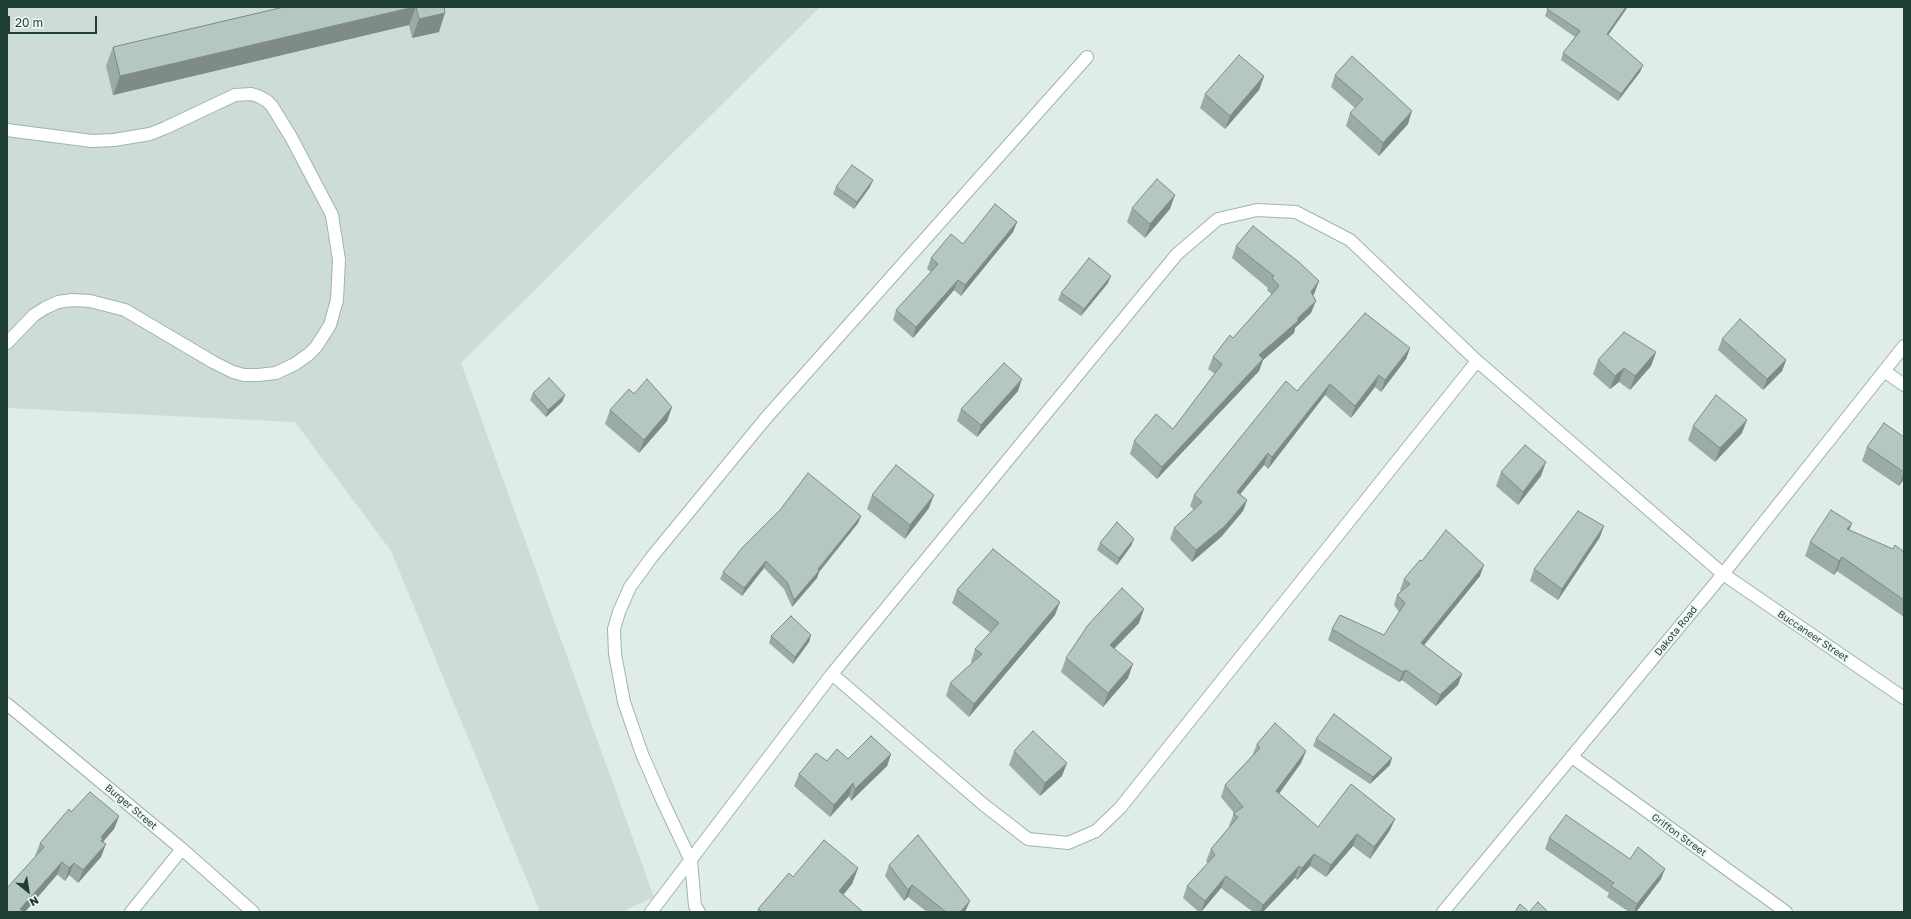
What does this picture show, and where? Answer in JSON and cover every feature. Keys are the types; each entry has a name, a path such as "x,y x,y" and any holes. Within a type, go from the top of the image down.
{"street":[{"path":"699,912 695,906 691,861 651,775 624,702 615,654 614,629 619,612 630,587 651,558 766,418 1087,57"},
{"path":"7,130 92,141 114,140 150,134 235,95 246,94 258,96 272,106 292,137 332,215 339,260 337,300 330,325 316,347 309,354 295,364 276,373 244,375 233,372 213,362 125,310 90,301 72,300 58,302 45,308 34,315 7,343"},
{"name":"Buccaneer Street","path":"651,912 832,674 1177,254 1218,220 1257,210 1296,212 1350,240 1477,361 1723,574 1904,698"},
{"name":"Dakota Road","path":"1443,912 1723,574 1904,346"},
{"path":"832,674 984,805 1028,839 1068,843 1096,832 1120,808 1477,361"},
{"path":"1884,371 1904,385"},
{"name":"Burger Street","path":"7,704 182,849 253,912"},
{"name":"Griffon Street","path":"1572,757 1786,912"},
{"path":"131,912 182,849"}],"shaded area":[{"path":"7,7 820,7 461,363 654,897 622,912 540,912 391,551 295,422 7,408"}],"building":[{"path":"284,7 414,7 120,76 113,47"},
{"path":"416,7 444,7 445,13 419,19"},
{"path":"1548,7 1626,7 1607,34 1643,65 1621,94 1563,53 1580,31 1547,9"},
{"path":"1239,55 1264,76 1230,116 1205,94"},
{"path":"1352,56 1412,111 1383,143 1350,113 1363,99 1335,75"},
{"path":"852,165 873,180 857,202 836,187"},
{"path":"1157,179 1175,195 1150,224 1132,208"},
{"path":"995,204 1017,222 965,285 958,280 916,327 896,310 938,264 931,258 951,234 963,244"},
{"path":"1253,226 1300,263 1319,281 1311,292 1316,301 1298,318 1298,321 1259,355 1263,359 1162,467 1134,441 1156,414 1173,429 1222,364 1213,357 1230,335 1233,338 1279,286 1272,278 1274,276 1236,246"},
{"path":"1089,258 1111,276 1084,309 1061,293"},
{"path":"1365,313 1410,348 1385,380 1379,375 1355,406 1330,384 1272,457 1268,453 1237,492 1247,500 1225,526 1196,550 1174,528 1202,502 1194,495 1286,381 1297,391"},
{"path":"1740,319 1786,360 1767,379 1722,339"},
{"path":"1624,332 1656,352 1635,376 1624,368 1615,376 1598,360"},
{"path":"1004,363 1022,379 981,425 961,409"},
{"path":"549,378 565,395 548,410 533,393"},
{"path":"647,379 672,407 644,440 610,410 629,389 634,394"},
{"path":"1716,395 1747,420 1720,448 1693,426"},
{"path":"1884,423 1904,437 1904,472 1867,447"},
{"path":"1525,445 1546,462 1523,492 1501,472"},
{"path":"896,465 934,495 910,525 872,495"},
{"path":"808,473 861,516 818,569 819,571 794,600 787,582 766,561 744,588 723,572 742,548 780,510"},
{"path":"1831,510 1852,523 1847,529 1893,549 1895,545 1904,552 1904,600 1842,557 1839,561 1810,542"},
{"path":"1578,511 1604,526 1562,589 1534,569"},
{"path":"1117,522 1134,539 1119,558 1100,543"},
{"path":"1446,530 1484,565 1421,643 1462,674 1440,695 1406,670 1403,672 1332,629 1340,615 1384,635 1405,603 1397,595 1410,584 1404,579 1420,560 1422,561"},
{"path":"993,549 1060,602 974,704 950,683 982,654 975,649 999,623 957,590"},
{"path":"1122,588 1144,609 1110,645 1133,664 1108,693 1066,658 1088,625"},
{"path":"791,616 811,635 795,657 771,636"},
{"path":"1334,714 1392,758 1373,777 1316,739"},
{"path":"1275,723 1306,751 1276,791 1318,827 1351,784 1395,819 1374,847 1357,834 1331,865 1314,854 1302,868 1299,866 1263,905 1226,876 1205,901 1187,886 1215,855 1211,849 1238,817 1233,814 1243,807 1225,785 1260,748 1257,744"},
{"path":"1033,731 1067,763 1045,783 1014,751"},
{"path":"871,736 891,754 855,789 853,783 834,805 799,774 816,753 827,761 837,749 848,759"},
{"path":"90,792 119,816 101,837 103,838 101,841 106,844 83,870 74,863 69,868 62,862 20,909 24,912 7,912 7,888 44,847 40,843 69,809 71,812"},
{"path":"1566,815 1630,859 1638,847 1665,869 1637,904 1611,886 1614,883 1549,838"},
{"path":"918,835 970,901 960,912 946,912 912,885 908,890 889,865"},
{"path":"824,840 858,868 839,891 863,912 762,912 758,909 789,873 793,877"},
{"path":"1538,902 1548,912 1529,912"},
{"path":"1520,904 1529,912 1515,912"}]}
